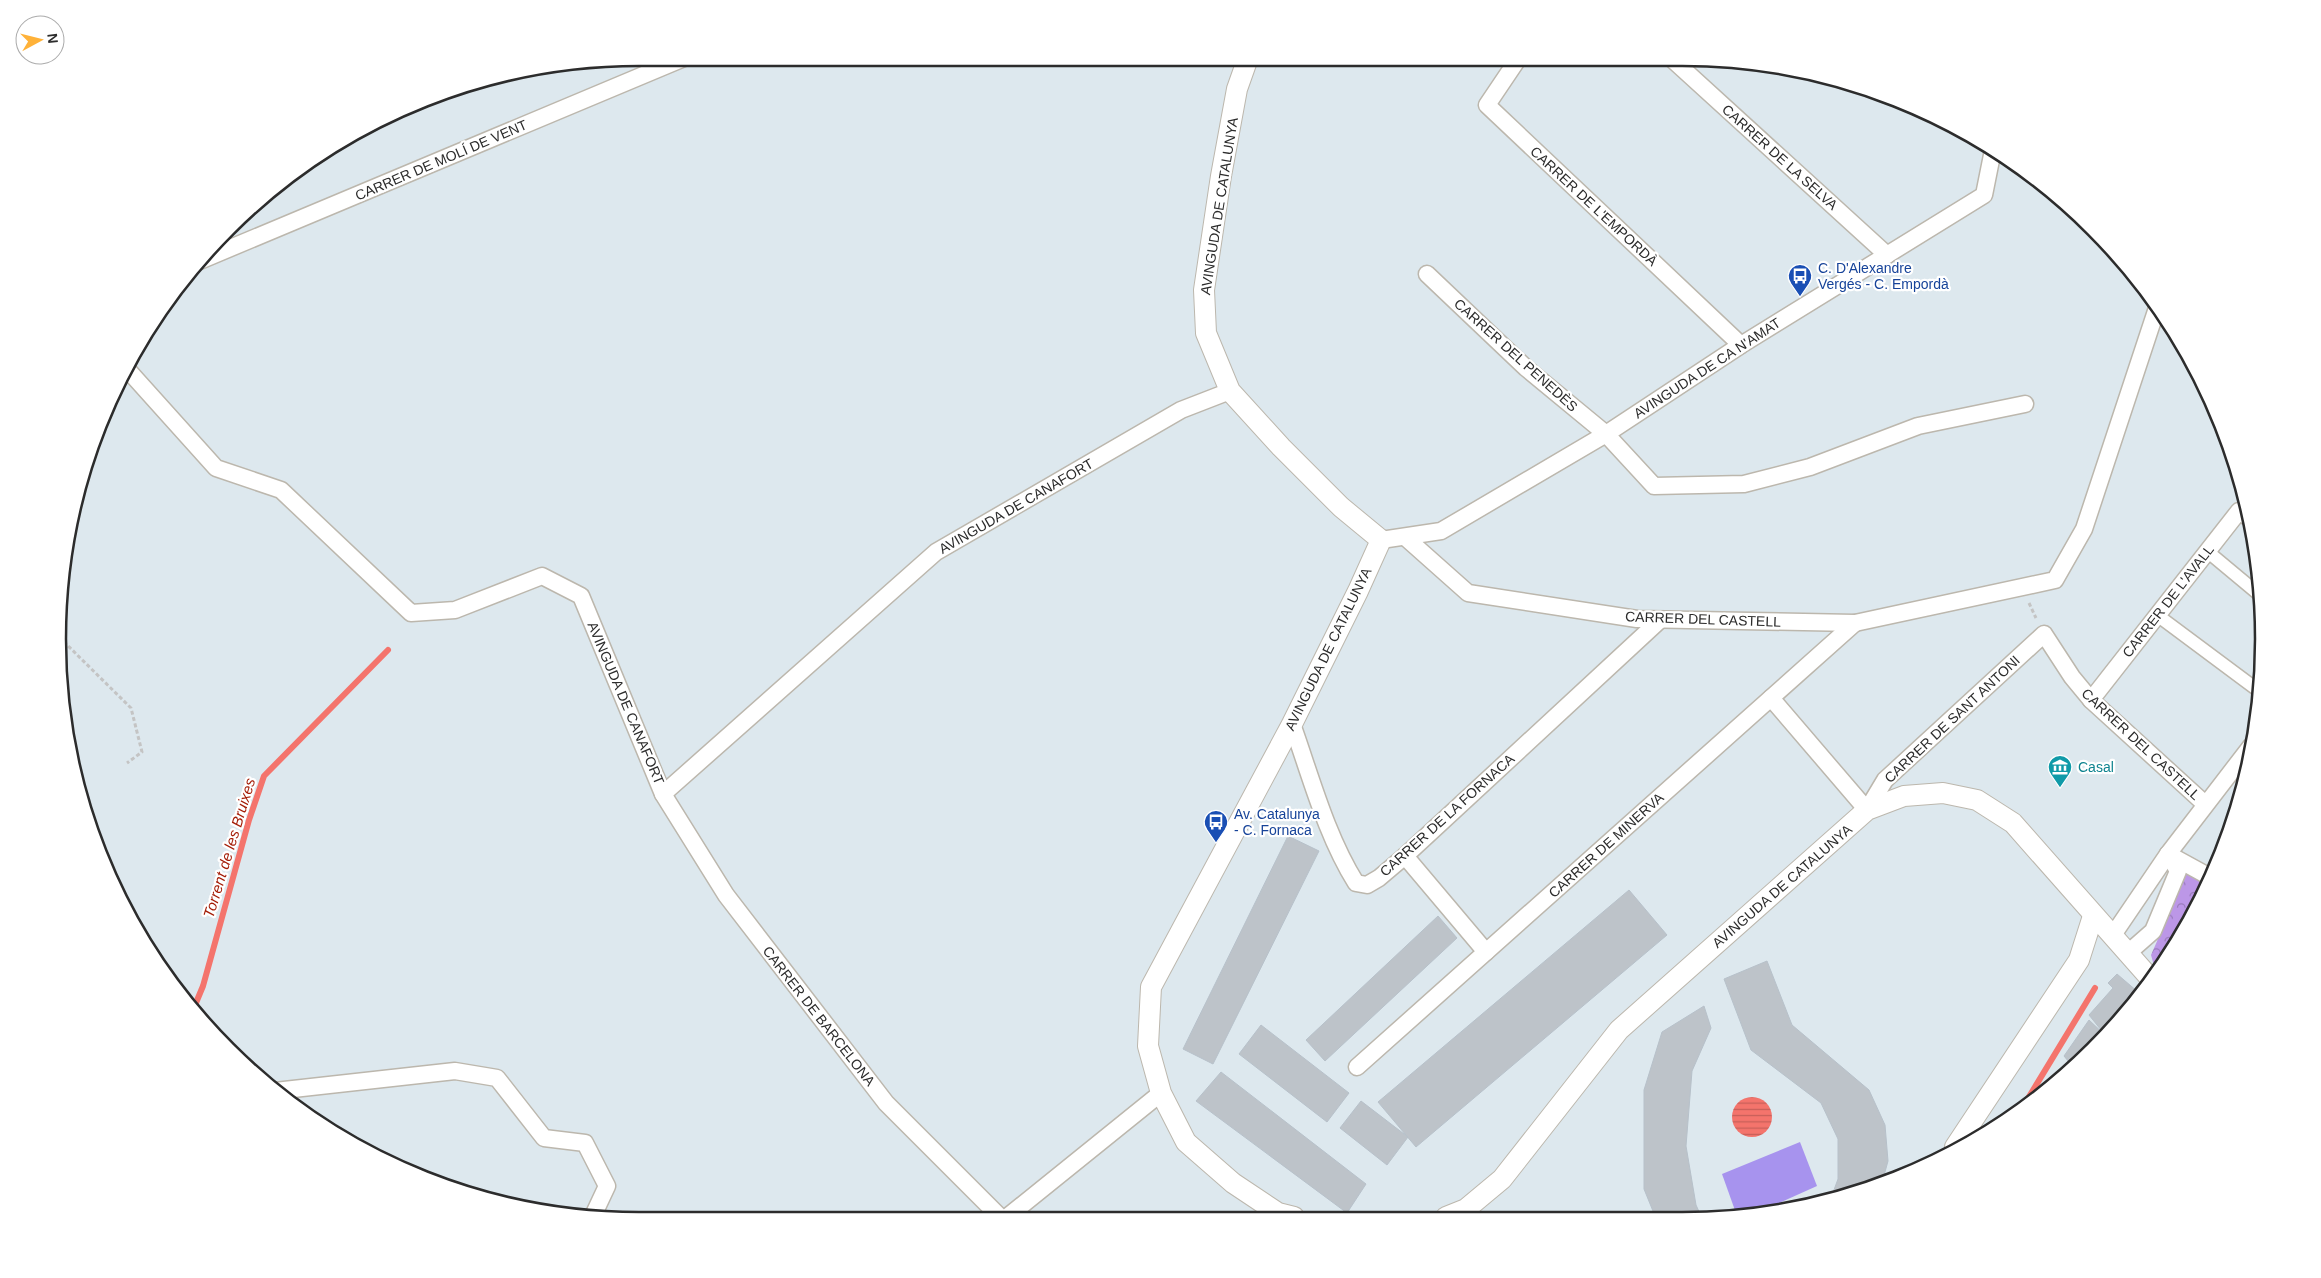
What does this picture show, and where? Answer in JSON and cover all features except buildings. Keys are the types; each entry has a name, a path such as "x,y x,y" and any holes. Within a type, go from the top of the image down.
{"street":[{"name":"CARRER DE MOLÍ DE VENT","path":"214,255 665,66"},
{"name":"AVINGUDA DE CATALUNYA","path":"1245,66 1237,89 1221,176 1204,290 1206,333 1230,391 1281,447 1341,507 1381,540 1358,591 1292,724 1151,987 1148,1046 1161,1093 1186,1142 1233,1183 1276,1212"},
{"name":"CARRER DE L'EMPORDÀ","path":"1513,66 1487,105 1741,345"},
{"name":"CARRER DE LA SELVA","path":"1680,66 1887,254"},
{"name":"AVINGUDA DE CA N'AMAT","path":"1381,540 1441,531 1606,434 1741,345 1984,195 1991,158"},
{"name":"CARRER DEL PENEDÈS","path":"1427,274 1526,368 1606,434 1654,486 1744,484 1810,467 1918,426 2025,404"},
{"name":"CARRER DEL CASTELL","path":"1405,537 1468,592 1637,620 1855,623 2054,580 2084,530 2154,316"},
{"name":"AVINGUDA DE CANAFORT","path":"132,374 216,468 281,490 411,614 454,610 542,576 581,596 664,794 936,552 1182,410 1230,391"},
{"name":"CARRER DE L'AVALL","path":"2090,700 2238,510 2240,512"},
{"path":"2207,551 2253,589"},
{"path":"2157,614 2253,686"},
{"name":"CARRER DE LA FORNACA","path":"1292,724 1319,802 1340,853 1356,883 1367,884 1379,878 1405,856 1660,620"},
{"name":"CARRER DE MINERVA","path":"1357,1067 1855,623"},
{"name":"CARRER DEL CASTELL","path":"2044,634 2072,677 2090,700 2205,804"},
{"name":"CARRER DE SANT ANTONI","path":"1868,810 1885,780 2044,634"},
{"path":"1771,698 1868,810"},
{"path":"2113,934 2168,854 2243,757"},
{"name":"AVINGUDA DE CATALUNYA","path":"1459,1212 1466,1210 1502,1179 1619,1030 1868,810 1904,796 1942,793 1977,800 2013,824 2093,916 2113,934 2146,974"},
{"name":"CARRER DE BARCELONA","path":"664,794 726,895 886,1103 995,1212"},
{"path":"2168,854 2204,874"},
{"path":"2128,954 2153,931 2178,871 2168,854"},
{"path":"1405,856 1486,952"},
{"path":"1960,1139 2079,960 2093,916"},
{"path":"286,1090 455,1071 497,1078 544,1138 585,1143 608,1186 596,1210"},
{"path":"1013,1212 1161,1093"}],"path":[{"path":"2021,587 2044,634"},
{"path":"66,644 131,708 142,752 127,763"}],"green space":[{"path":"2188,870 2203,877 2178,925 2153,963 2151,955"}],"shaded area":[{"path":"1752,1097 1766,1103 1772,1117 1766,1131 1752,1137 1738,1131 1732,1117 1738,1103"},
{"path":"1800,1142 1817,1186 1778,1204 1735,1209 1722,1174"}],"waterway":[{"name":"Torrent de les Bruixes","path":"196,1002 203,986 249,820 264,776 388,650"},
{"path":"2032,1093 2095,988"}],"place":[{"name":"C. D'Alexandre Vergés - C. Empordà","path":"1800,297"},
{"name":"Casal","path":"2060,788"},
{"name":"Av. Catalunya - C. Fornaca","path":"1216,843"}]}
